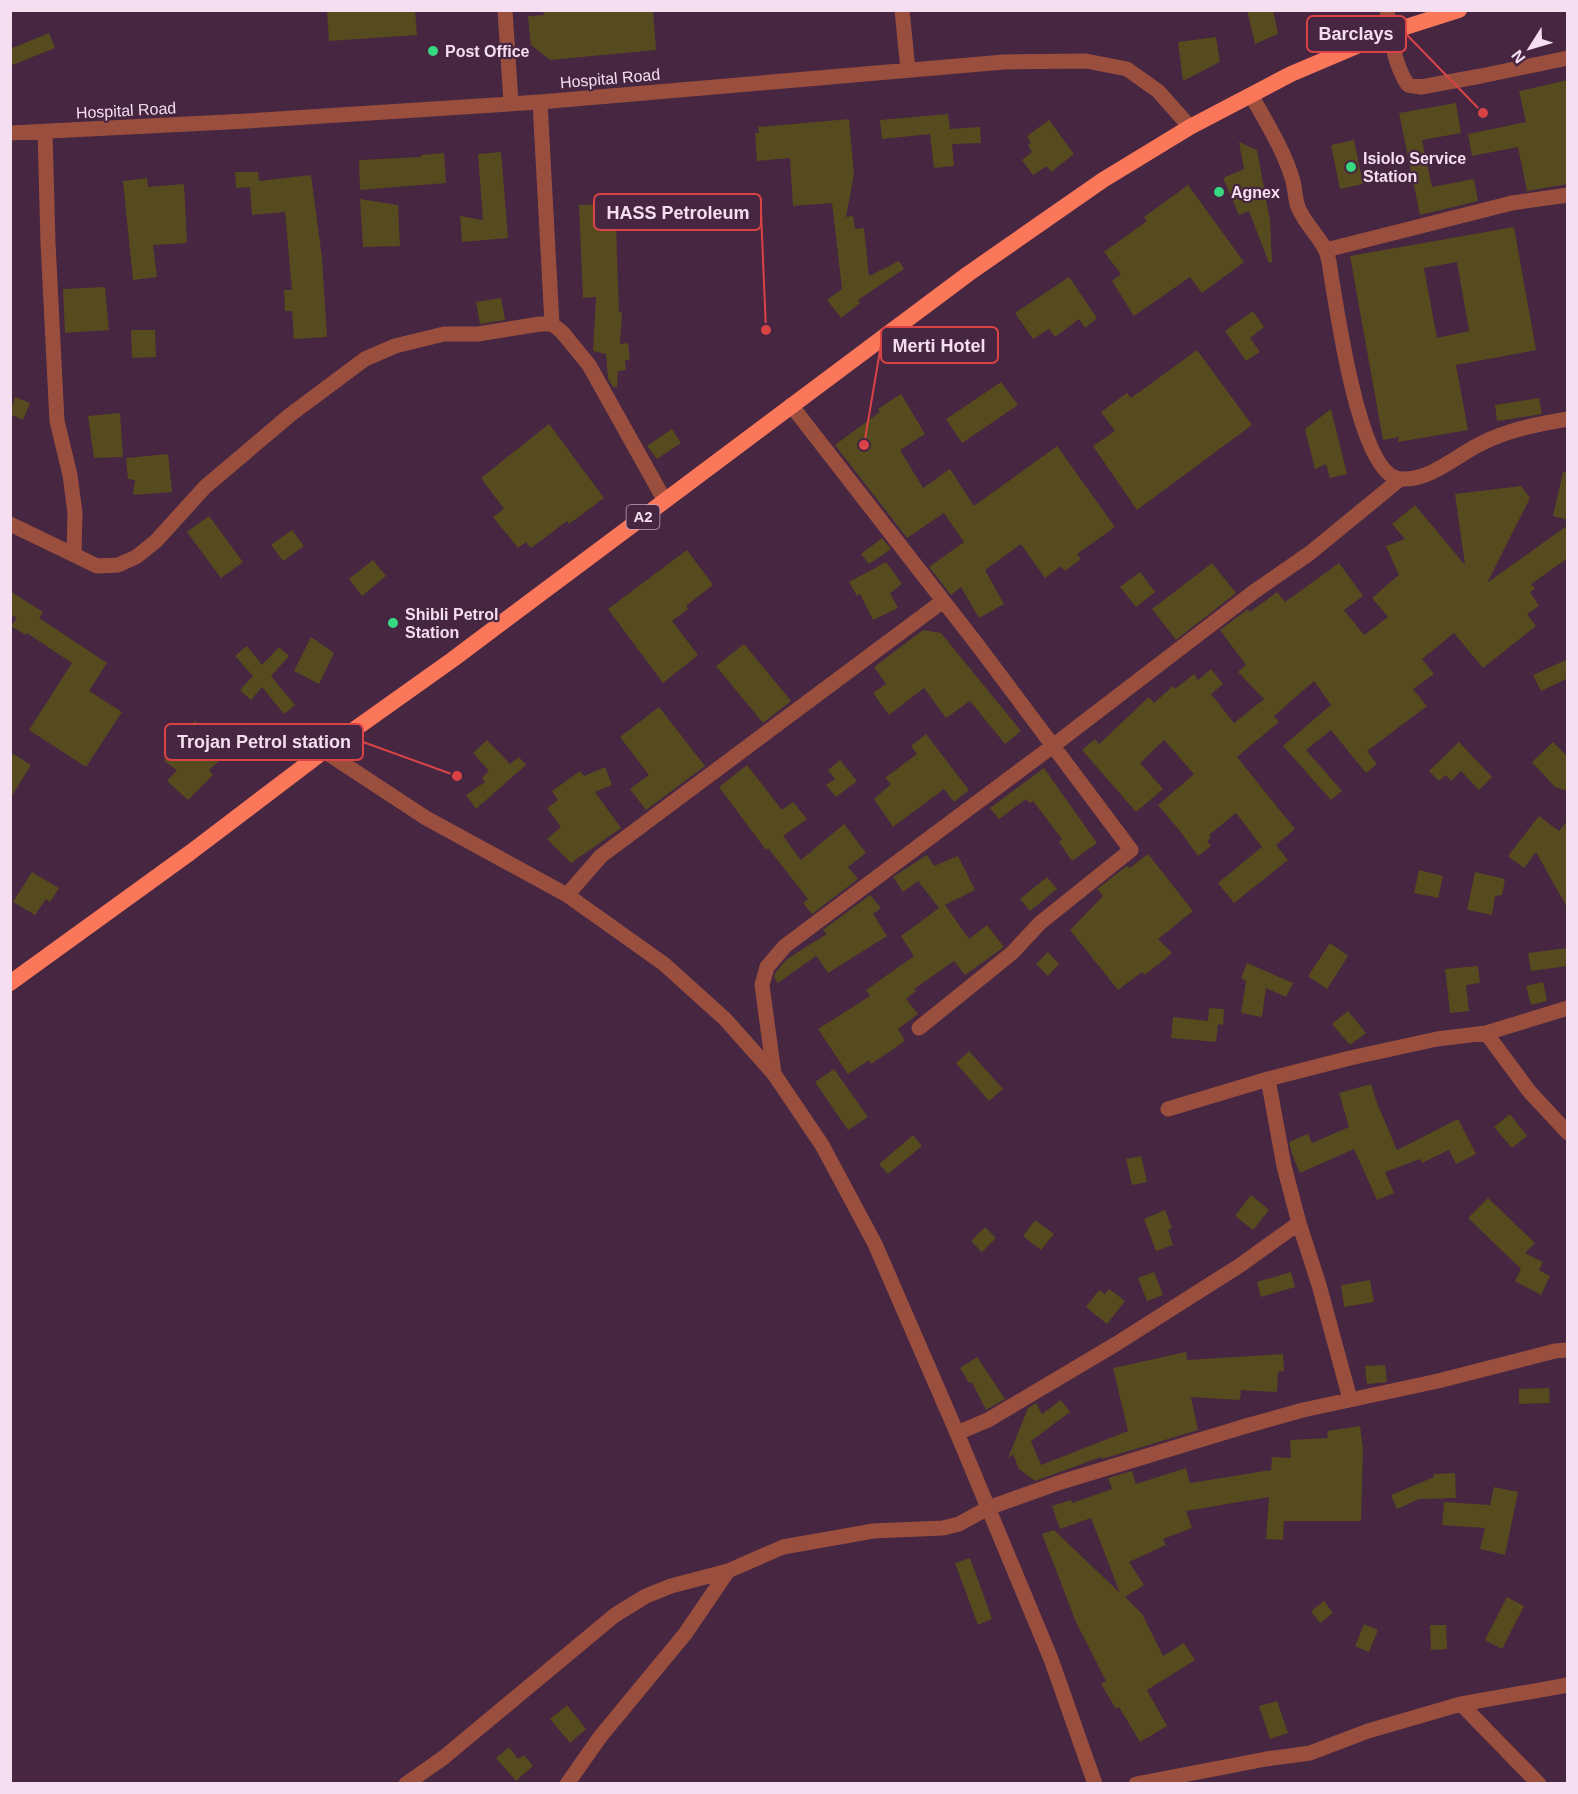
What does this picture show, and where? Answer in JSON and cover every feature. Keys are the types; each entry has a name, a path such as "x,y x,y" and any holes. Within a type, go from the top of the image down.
{"highway":[{"name":"A2","path":"10,983 324,751 452,660 968,274 1103,180 1190,126 1291,74 1390,32 1459,10"}],"street":[{"path":"505,10 511,103"},
{"path":"902,10 908,70"},
{"path":"1388,10 1390,32 1403,77 1408,85 1421,87 1568,58"},
{"name":"Hospital Road","path":"10,134 540,102 1004,62 1086,61 1127,69 1158,91 1190,126"},
{"path":"1251,95 1285,161 1293,180 1297,206 1305,223 1326,250 1358,413 1372,449 1385,471 1399,480"},
{"path":"540,102 552,324 575,346 589,365 664,501"},
{"path":"45,132 57,421 70,475 75,513 74,555"},
{"path":"1326,250 1512,203 1568,195"},
{"path":"10,524 97,566 118,565 136,557 156,542 204,487 290,415 365,359 395,345 444,334 478,334 552,324"},
{"path":"791,405 1054,745 1131,850 1040,923 1012,953 919,1028"},
{"path":"774,1074 762,985 766,967 785,946 1255,591 1310,553 1399,480 1414,478 1435,470 1482,443 1532,425 1568,419"},
{"path":"567,895 601,856 943,601"},
{"path":"324,751 426,818 567,895 664,964 725,1019 774,1074 822,1145 874,1244 957,1433 1051,1659 1095,1784"},
{"path":"1168,1109 1268,1079 1350,1058 1437,1039 1486,1033 1568,1008"},
{"path":"1486,1033 1529,1091 1568,1133"},
{"path":"1268,1079 1284,1166 1350,1399"},
{"path":"957,1433 988,1420 1116,1344 1239,1266 1299,1224"},
{"path":"406,1784 443,1758 615,1614 646,1596 670,1586 728,1572 783,1547 873,1531 944,1528 959,1524 988,1508 1060,1482 1280,1417 1350,1399 1438,1381 1555,1351 1568,1350"},
{"path":"567,1784 600,1737 685,1634 728,1572"},
{"path":"1136,1784 1266,1759 1310,1753 1368,1731 1461,1704 1568,1685"},
{"path":"1461,1704 1539,1784"}],"building":[{"path":"327,10 415,10 417,35 329,41"},
{"path":"543,10 653,10 656,50 550,60 531,45 528,16 544,15"},
{"path":"1247,10 1273,10 1278,34 1255,44"},
{"path":"49,33 55,48 10,66 10,49"},
{"path":"1216,37 1220,62 1183,81 1178,42"},
{"path":"1568,80 1568,184 1527,191 1518,147 1472,156 1468,134 1526,122 1519,91"},
{"path":"1456,103 1461,133 1422,140 1432,187 1474,179 1478,201 1420,215 1399,113"},
{"path":"948,114 950,129 980,127 981,143 952,144 954,166 934,168 930,134 882,139 880,120"},
{"path":"849,119 854,174 846,217 853,216 855,229 864,228 869,276 899,261 904,269 858,300 860,303 841,318 827,300 842,289 832,203 793,206 790,158 757,161 755,133 759,133 758,127"},
{"path":"1049,120 1074,154 1051,172 1047,166 1033,175 1022,160 1032,152 1027,136"},
{"path":"1354,140 1363,184 1340,189 1331,145"},
{"path":"1239,142 1257,150 1270,220 1272,262 1269,263 1249,211 1239,215 1223,178 1244,169"},
{"path":"501,152 508,238 462,242 460,216 483,220 478,154"},
{"path":"444,153 446,183 360,190 359,160 421,157 421,155"},
{"path":"235,172 258,172 259,181 311,175 322,258 327,337 294,339 292,311 285,311 284,290 292,290 285,212 252,215 250,187 236,188"},
{"path":"147,178 148,187 184,184 187,243 153,245 157,277 133,280 123,181"},
{"path":"1188,185 1244,262 1202,293 1190,277 1134,316 1112,281 1121,274 1104,252 1147,221 1144,217"},
{"path":"360,199 398,205 400,246 363,247"},
{"path":"614,204 615,212 622,211 622,226 616,226 619,312 622,312 620,344 628,343 630,360 625,360 626,370 618,371 617,387 613,387 608,379 606,354 593,351 596,297 583,298 579,205"},
{"path":"1514,227 1536,350 1456,365 1468,430 1398,442 1399,437 1383,440 1350,256","holes":["1457,262 1469,331 1437,338 1424,268"]},
{"path":"1069,277 1097,318 1085,328 1079,319 1055,337 1049,329 1033,339 1015,313"},
{"path":"105,287 109,330 65,333 63,289"},
{"path":"501,298 505,320 480,324 476,302"},
{"path":"1253,311 1264,327 1250,338 1260,352 1246,361 1225,331"},
{"path":"131,330 155,330 156,357 132,358"},
{"path":"1197,350 1252,425 1137,510 1093,446 1115,431 1101,412 1127,393 1131,398"},
{"path":"1001,382 1018,405 962,443 946,419"},
{"path":"901,394 925,434 900,450 923,488 950,469 974,506 1057,446 1115,527 1077,554 1081,559 1065,571 1061,566 1045,578 1021,544 985,570 1004,604 979,618 961,587 951,595 929,567 964,542 944,513 907,538 835,445 880,412 878,409"},
{"path":"15,397 30,403 23,420 10,414"},
{"path":"1539,398 1542,414 1497,421 1495,405"},
{"path":"1331,409 1347,474 1330,478 1326,464 1315,469 1305,429"},
{"path":"120,413 123,457 94,458 88,416"},
{"path":"549,424 604,498 569,524 567,521 531,548 526,542 518,548 493,517 504,509 481,478"},
{"path":"672,429 681,443 657,459 647,446"},
{"path":"168,454 172,492 133,495 135,480 128,479 126,458"},
{"path":"1563,472 1568,473 1568,520 1553,516"},
{"path":"1521,486 1530,498 1487,583 1568,525 1568,558 1531,584 1535,589 1530,592 1539,606 1527,614 1536,626 1483,668 1454,633 1422,659 1434,674 1413,689 1427,706 1367,751 1377,764 1366,773 1331,730 1306,750 1342,791 1331,800 1283,746 1331,705 1314,681 1274,716 1279,722 1237,757 1295,829 1276,845 1288,860 1234,903 1218,883 1262,847 1236,813 1209,835 1211,838 1207,841 1211,846 1198,856 1158,805 1194,774 1164,740 1140,763 1163,789 1136,812 1082,750 1095,739 1099,744 1149,697 1154,703 1173,686 1175,689 1194,674 1198,680 1211,669 1223,684 1211,694 1234,723 1264,699 1238,672 1246,665 1220,630 1248,609 1250,612 1277,592 1285,602 1339,563 1363,596 1344,610 1364,635 1388,617 1372,598 1399,575 1386,546 1405,539 1392,524 1415,505 1465,565 1455,494"},
{"path":"209,516 243,562 221,578 187,532"},
{"path":"292,530 304,546 283,561 271,545"},
{"path":"882,538 891,549 869,564 861,554"},
{"path":"687,550 713,585 686,606 688,609 672,621 698,655 663,683 608,609"},
{"path":"373,560 386,576 362,596 349,579"},
{"path":"886,562 902,584 890,593 898,608 873,620 860,594 857,596 849,582"},
{"path":"1212,563 1236,593 1176,640 1152,609"},
{"path":"1140,572 1155,592 1136,607 1120,587"},
{"path":"10,591 43,612 39,618 107,663 89,691 122,712 86,767 29,730 72,663 27,633 26,635 11,626 17,618 10,614"},
{"path":"923,630 941,633 1021,731 1005,744 970,701 946,718 924,688 889,715 873,693 886,684 874,667"},
{"path":"311,637 334,653 319,684 294,671"},
{"path":"744,644 791,701 763,723 716,666"},
{"path":"247,646 262,665 279,647 289,656 271,676 295,705 284,714 262,687 251,700 240,690 253,676 235,656"},
{"path":"1568,659 1568,678 1541,691 1533,675"},
{"path":"659,707 705,766 646,810 630,789 649,775 620,737"},
{"path":"195,721 227,754 209,770 213,775 188,800 167,781 177,770 164,761 185,729"},
{"path":"926,734 969,790 954,802 944,789 893,827 874,799 891,784 885,778 917,754 911,746"},
{"path":"487,740 510,764 519,757 526,765 476,809 466,795 485,782 482,778 489,771 473,753"},
{"path":"1459,742 1492,777 1479,790 1461,771 1451,781 1446,775 1439,781 1429,771"},
{"path":"1553,742 1568,757 1568,791 1555,787 1532,762"},
{"path":"10,752 31,765 10,799"},
{"path":"840,760 857,781 836,797 826,785 835,779 828,770"},
{"path":"747,765 782,810 793,802 807,819 783,836 801,860 844,824 866,853 848,867 858,879 812,914 803,903 808,899 768,848 766,850 719,787"},
{"path":"605,767 612,785 595,792 621,828 571,863 547,839 561,827 547,808 558,800 552,791 580,771 584,776"},
{"path":"1044,768 1097,843 1072,861 1059,842 1062,839 1033,801 1030,803 1026,799 999,819 990,808"},
{"path":"1539,816 1559,831 1568,820 1568,909 1536,852 1524,868 1508,856"},
{"path":"1148,854 1193,911 1158,939 1172,953 1145,975 1142,972 1118,990 1070,930 1103,896 1097,889 1127,866 1130,868"},
{"path":"927,855 934,866 958,856 975,890 945,905 969,939 987,925 1004,947 965,975 954,961 914,989 916,991 906,999 918,1014 898,1029 905,1041 871,1064 869,1060 848,1074 818,1029 870,996 866,990 914,956 901,936 939,908 918,881 903,892 893,877"},
{"path":"1419,870 1443,876 1438,898 1414,893"},
{"path":"32,872 59,888 50,902 46,899 35,915 13,902"},
{"path":"1475,872 1505,879 1502,895 1495,896 1492,915 1467,910"},
{"path":"1047,877 1057,889 1030,911 1020,899"},
{"path":"870,895 881,908 873,914 887,936 828,973 809,945 827,934 823,930"},
{"path":"1330,943 1348,956 1327,989 1308,976"},
{"path":"809,945 816,956 778,983 774,977 776,972 786,960"},
{"path":"1568,948 1568,966 1531,971 1528,953"},
{"path":"1048,952 1059,964 1048,976 1036,964"},
{"path":"1247,963 1293,983 1286,997 1266,988 1262,1017 1241,1013 1246,981 1241,978"},
{"path":"1478,966 1480,983 1466,985 1469,1011 1450,1013 1445,969"},
{"path":"1543,982 1547,1001 1531,1005 1526,986"},
{"path":"1209,1008 1224,1009 1223,1025 1218,1024 1216,1042 1171,1038 1173,1017 1208,1021"},
{"path":"1348,1011 1366,1033 1350,1045 1332,1024"},
{"path":"969,1051 1003,1089 989,1101 956,1063"},
{"path":"834,1069 868,1117 848,1130 815,1082"},
{"path":"1371,1084 1397,1150 1458,1119 1476,1154 1456,1164 1449,1150 1422,1163 1420,1159 1385,1172 1394,1193 1377,1200 1354,1149 1300,1173 1289,1142 1308,1134 1312,1143 1349,1127 1339,1093"},
{"path":"1510,1114 1527,1136 1512,1148 1494,1127"},
{"path":"913,1135 922,1146 888,1174 879,1164"},
{"path":"1141,1156 1147,1182 1132,1185 1126,1159"},
{"path":"1251,1195 1269,1210 1253,1230 1235,1216"},
{"path":"1488,1198 1535,1243 1525,1253 1543,1262 1539,1270 1550,1276 1541,1295 1515,1281 1521,1269 1468,1218"},
{"path":"1165,1210 1172,1228 1168,1230 1173,1245 1156,1251 1144,1219"},
{"path":"1035,1220 1054,1234 1041,1250 1023,1236"},
{"path":"985,1227 996,1238 982,1252 971,1241"},
{"path":"1154,1272 1163,1295 1147,1301 1138,1278"},
{"path":"1291,1272 1295,1287 1261,1297 1257,1282"},
{"path":"1370,1280 1374,1302 1344,1307 1341,1285"},
{"path":"1109,1289 1125,1301 1107,1324 1086,1307 1099,1290 1105,1294"},
{"path":"1186,1352 1187,1360 1283,1354 1284,1371 1278,1372 1277,1392 1241,1390 1240,1400 1191,1397 1198,1430 1102,1459 1101,1457 1035,1481 1019,1469 1013,1454 1008,1458 1028,1408 1036,1403 1042,1414 1061,1400 1070,1412 1031,1441 1041,1465 1128,1431 1113,1368"},
{"path":"977,1357 1005,1399 986,1410 972,1382 969,1383 960,1368"},
{"path":"1385,1365 1387,1382 1367,1384 1365,1366"},
{"path":"1549,1388 1550,1403 1519,1404 1519,1389"},
{"path":"1360,1426 1363,1448 1361,1521 1284,1521 1283,1540 1266,1539 1269,1497 1186,1511 1192,1528 1163,1539 1166,1545 1129,1562 1144,1585 1125,1597 1142,1614 1163,1656 1184,1643 1195,1660 1147,1690 1167,1726 1140,1742 1119,1707 1116,1709 1101,1684 1106,1681 1076,1622 1042,1534 1054,1530 1120,1593 1091,1518 1060,1529 1052,1506 1071,1500 1072,1503 1112,1489 1108,1478 1132,1471 1136,1484 1186,1468 1190,1483 1271,1470 1272,1457 1291,1458 1290,1440 1328,1438 1327,1431"},
{"path":"1455,1473 1456,1498 1419,1499 1397,1509 1391,1495 1434,1477 1434,1474"},
{"path":"1494,1487 1518,1492 1505,1555 1480,1549 1485,1528 1442,1525 1444,1502 1490,1505"},
{"path":"970,1558 992,1619 978,1625 955,1563"},
{"path":"1507,1597 1524,1606 1502,1649 1485,1640"},
{"path":"1324,1601 1333,1613 1320,1623 1311,1611"},
{"path":"1364,1624 1378,1630 1369,1652 1355,1646"},
{"path":"1430,1625 1446,1625 1447,1649 1431,1650"},
{"path":"1277,1701 1288,1733 1270,1739 1259,1706"},
{"path":"567,1705 586,1729 570,1743 550,1719"},
{"path":"509,1747 518,1759 524,1755 533,1766 516,1781 496,1758"}],"place":[{"name":"Post Office","path":"433,51"},
{"name":"Barclays","path":"1483,113"},
{"name":"Isiolo Service Station","path":"1351,167"},
{"name":"Agnex","path":"1219,192"},
{"name":"HASS Petroleum","path":"766,330"},
{"name":"Merti Hotel","path":"864,445"},
{"name":"Shibli Petrol Station","path":"393,623"},
{"name":"Trojan Petrol station","path":"457,776"}]}
